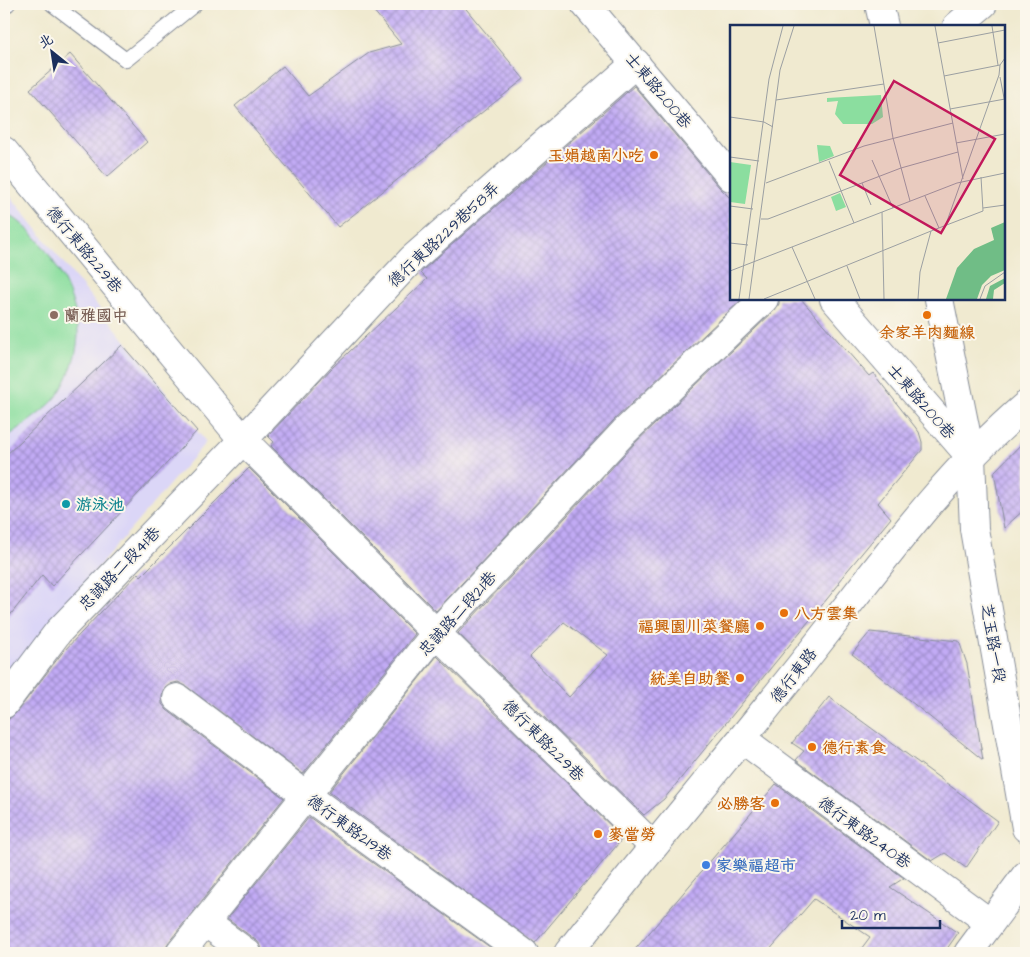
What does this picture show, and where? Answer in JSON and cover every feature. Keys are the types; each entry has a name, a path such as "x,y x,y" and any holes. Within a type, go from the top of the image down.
{"street":[{"name":"士東路200巷","path":"585,4 730,176"},
{"path":"879,4 884,25"},
{"path":"958,25 983,4"},
{"name":"德行東路229巷58弄","path":"242,440 412,259 636,63"},
{"name":"德行東路229巷","path":"4,151 242,440 436,634 653,846"},
{"name":"忠誠路二段21巷","path":"180,953 436,634 624,432 763,300"},
{"name":"士東路200巷","path":"835,300 971,457"},
{"name":"芝玉路一段","path":"939,300 971,457 974,528 1026,828"},
{"name":"德行東路","path":"568,953 653,846 742,739 931,500 971,457 1026,405"},
{"name":"忠誠路二段41巷","path":"4,704 58,632 242,440"},
{"name":"德行東路219巷","path":"176,698 306,796 524,953"},
{"name":"德行東路240巷","path":"742,739 990,923"},
{"path":"968,953 1026,875"},
{"path":"205,922 247,953"}],"lane":[{"path":"4,7 8,4"},
{"path":"52,4 126,60 195,4"}],"shaded area":[{"name":"蘭雅國中","path":"4,188 206,442 51,622 4,681"}],"green space":[{"path":"4,212 31,233 55,264 65,282 72,301 77,318 78,335 72,367 57,396 40,413 4,439"}],"building":[{"path":"368,4 462,4 524,79 338,227 235,106 283,66 308,96 369,53 401,44"},
{"path":"70,54 147,142 107,177 30,89"},
{"path":"634,86 730,198 730,300 741,300 613,421 436,611 271,446 274,442 268,436 333,367 427,279 421,273"},
{"path":"779,300 802,300 869,376 873,373 919,432 922,450 878,503 891,518 664,799 644,815 458,633 635,443 775,310","holes":["564,622 608,655 569,697 530,657"]},
{"name":"游泳池","path":"122,345 197,431 52,586 42,575 4,623 4,457"},
{"path":"1026,439 1026,508 1004,528 994,472"},
{"path":"249,468 415,634 303,774 186,686 178,682 170,684 165,688 162,696 162,704 167,710 284,798 168,943 165,953 4,953 4,725 16,713 62,653 138,573 141,576"},
{"path":"870,632 959,641 967,664 983,760 852,654"},
{"path":"437,656 623,838 535,943 329,792"},
{"path":"829,697 998,821 966,868 945,853 932,861 796,760 804,751 792,743"},
{"path":"776,784 904,878 890,887 958,933 944,953 858,953 870,937 814,899 767,953 632,953"},
{"path":"309,817 498,953 262,953 261,946 257,941 227,919"}],"place":[{"name":"玉娟越南小吃","path":"654,155"},
{"name":"蘭雅國中","path":"54,315"},
{"name":"余家羊肉麵線","path":"927,315"},
{"name":"游泳池","path":"66,504"},
{"name":"八方雲集","path":"784,613"},
{"name":"福興園川菜餐廳","path":"760,626"},
{"name":"統美自助餐","path":"740,678"},
{"name":"德行素食","path":"812,747"},
{"name":"必勝客","path":"775,803"},
{"name":"麥當勞","path":"598,834"},
{"name":"家樂福超市","path":"706,865"}]}
